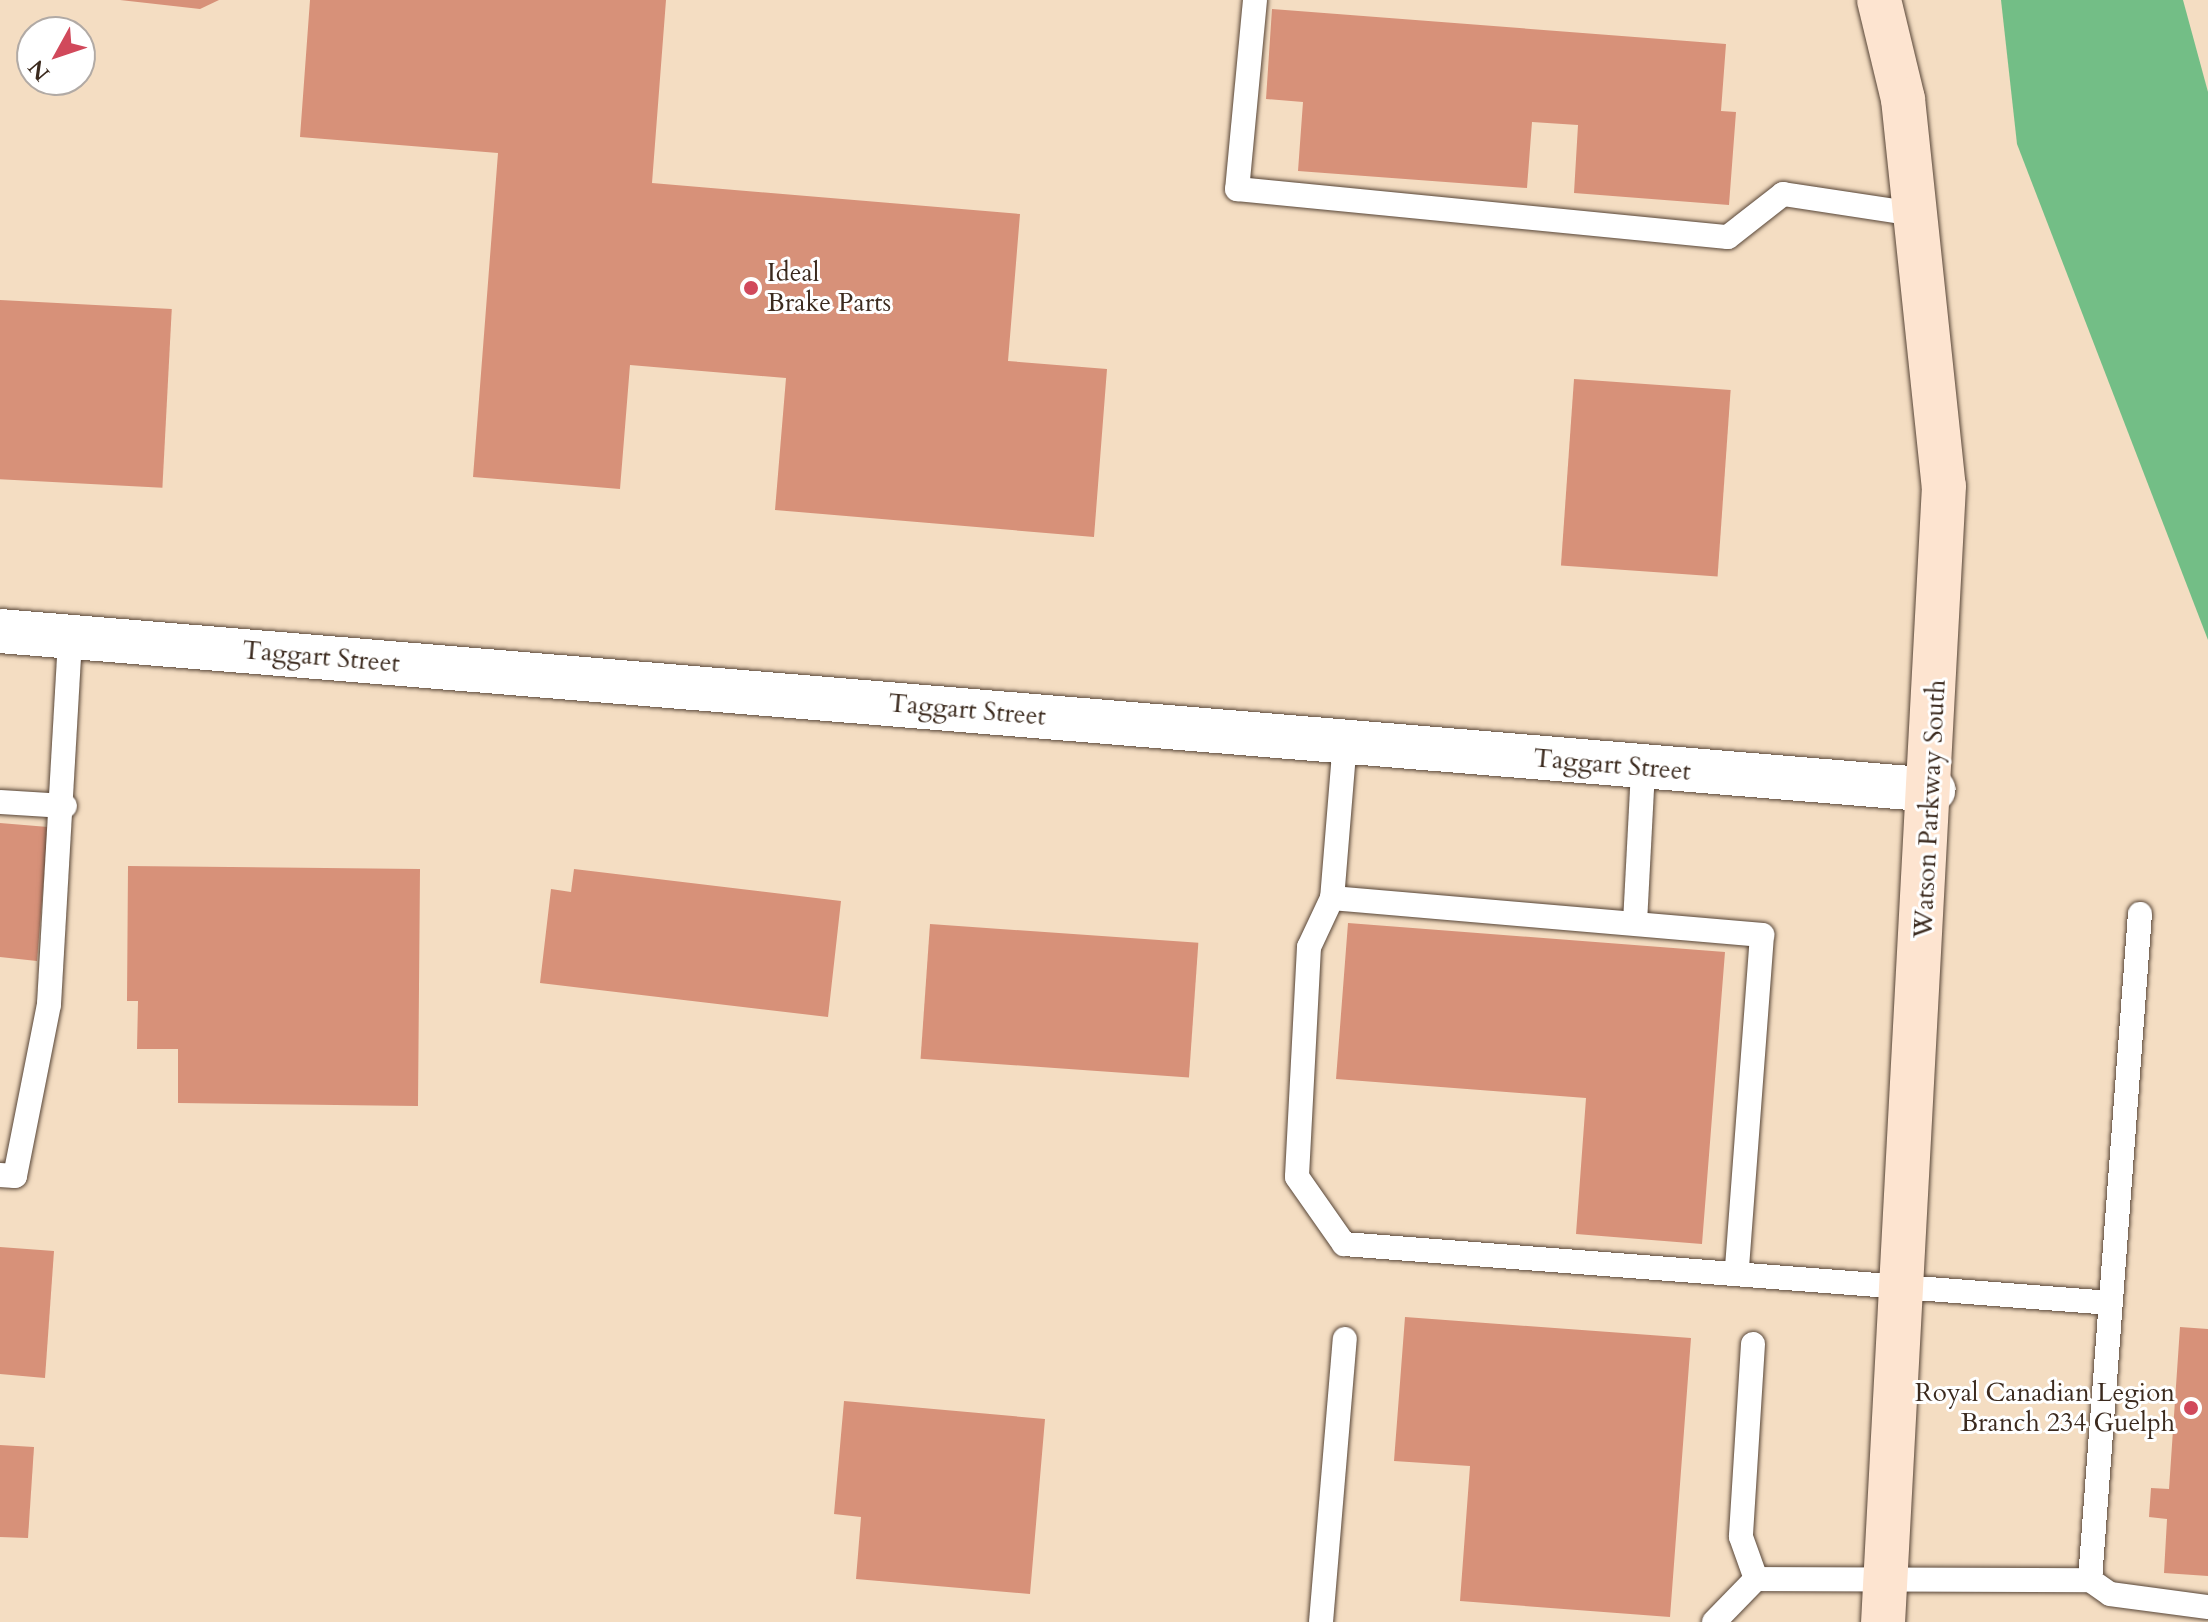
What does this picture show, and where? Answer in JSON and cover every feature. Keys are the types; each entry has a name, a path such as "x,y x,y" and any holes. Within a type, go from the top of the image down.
{"main road":[{"name":"Watson Parkway South","path":"1879,0 1903,99 1944,486 1933,790 1883,1622"}],"street":[{"name":"Taggart Street","path":"0,631 1933,790"}],"lane":[{"path":"1255,0 1237,189 1728,237 1783,194 1915,214"},
{"path":"0,1175 15,1176 49,1004 65,806 70,637"},
{"path":"1345,741 1332,898 1309,947 1297,1177 1344,1244 1737,1270 2110,1303"},
{"path":"1635,923 1643,768"},
{"path":"0,802 65,806"},
{"path":"1332,898 1762,935 1737,1270"},
{"path":"2090,1580 2140,914"},
{"path":"1321,1622 1345,1339"},
{"path":"1753,1344 1741,1537 1756,1579"},
{"path":"1714,1622 1756,1579 1886,1576 2090,1580 2110,1594 2208,1607"}],"green space":[{"path":"2001,0 2183,0 2208,92 2208,640 2017,144"}],"building":[{"path":"120,0 219,0 200,9"},
{"name":"Ideal Brake Parts","path":"310,0 666,0 652,183 1020,214 1008,361 1107,369 1094,537 775,510 786,378 630,365 620,489 473,477 498,153 300,137"},
{"path":"1272,9 1726,44 1721,111 1736,112 1729,205 1574,193 1578,125 1532,122 1527,188 1298,171 1303,102 1266,99"},
{"path":"0,300 172,309 162,488 0,479"},
{"path":"1574,379 1731,390 1718,576 1561,566"},
{"path":"0,823 48,827 37,961 0,957"},
{"path":"128,866 420,869 418,1106 178,1103 178,1049 137,1049 138,1001 127,1001"},
{"path":"574,869 841,901 828,1017 540,983 551,889 571,892"},
{"path":"1348,923 1725,952 1702,1244 1576,1234 1586,1098 1336,1079"},
{"path":"930,924 1198,943 1189,1077 921,1059"},
{"path":"0,1247 54,1251 45,1378 0,1374"},
{"path":"1405,1317 1691,1338 1670,1617 1460,1601 1470,1466 1394,1461"},
{"name":"Royal Canadian Legion Branch 234 Guelph","path":"2180,1327 2208,1329 2208,1576 2164,1573 2167,1519 2149,1517 2151,1488 2169,1489"},
{"path":"844,1401 1045,1419 1030,1594 856,1579 861,1517 834,1514"},
{"path":"0,1445 34,1447 28,1538 0,1537"}],"place":[{"name":"Ideal Brake Parts","path":"751,288"},
{"name":"Royal Canadian Legion Branch 234 Guelph","path":"2191,1408"}]}
